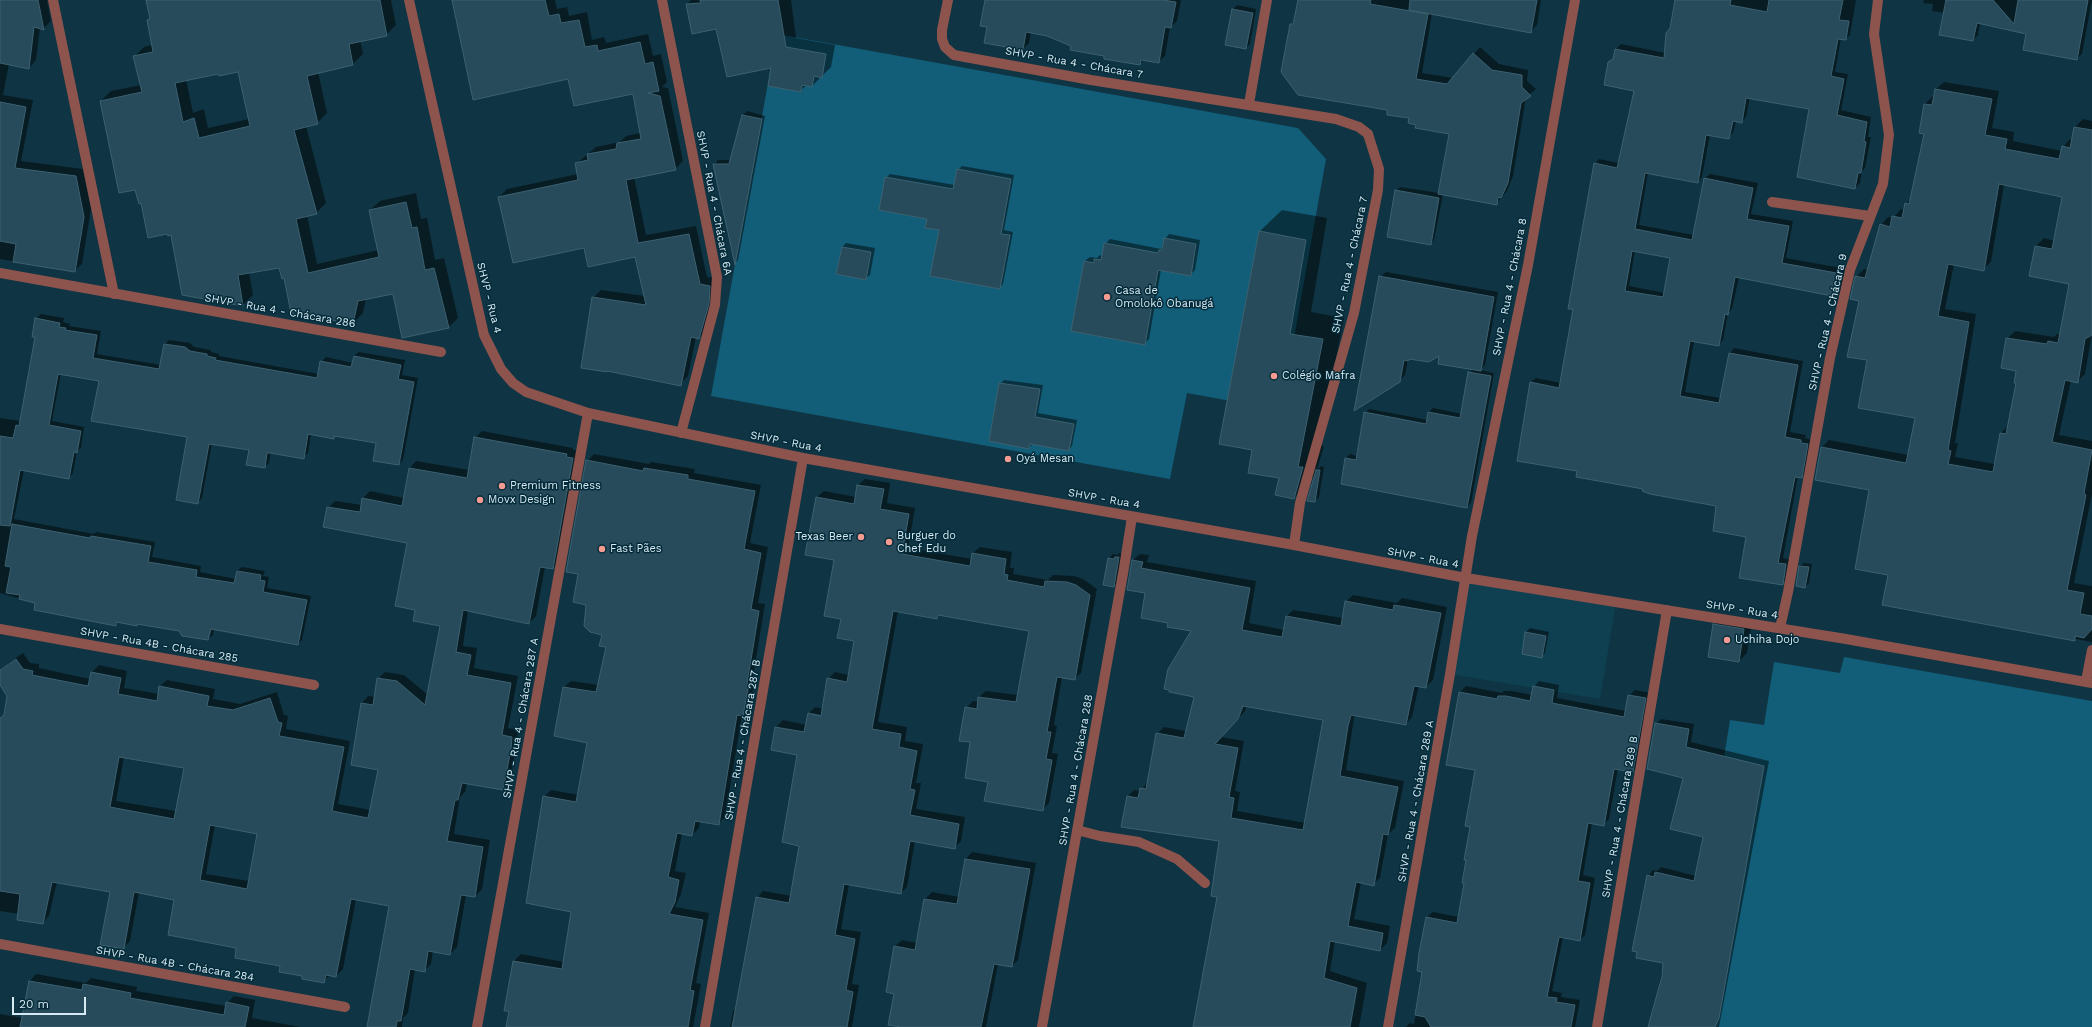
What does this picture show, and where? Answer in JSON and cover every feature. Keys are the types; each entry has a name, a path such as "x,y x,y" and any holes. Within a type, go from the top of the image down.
{"street":[{"path":"52,0 114,294"},
{"name":"SHVP - Rua 4","path":"409,0 484,335 501,369 513,383 526,392 588,413 804,458 1294,545 1466,578 1780,628 2089,682"},
{"name":"SHVP - Rua 4 - Chácara 6A","path":"662,0 717,277 715,305 681,433"},
{"name":"SHVP - Rua 4 - Chácara 7","path":"948,0 942,30 942,39 945,47 954,54 1091,80 1336,119 1359,127 1368,134 1373,143 1379,169 1378,190 1354,313 1300,503 1294,545"},
{"path":"1249,104 1267,0"},
{"name":"SHVP - Rua 4 - Chácara 8","path":"1466,578 1472,536 1528,265 1574,0"},
{"name":"SHVP - Rua 4 - Chácara 9","path":"1780,628 1788,592 1830,358 1850,270 1883,184 1889,136 1874,34 1878,0"},
{"path":"1772,202 1870,216"},
{"name":"SHVP - Rua 4 - Chácara 286","path":"0,273 442,352"},
{"name":"SHVP - Rua 4 - Chácara 287 A","path":"477,1027 588,413"},
{"name":"SHVP - Rua 4 - Chácara 287 B","path":"705,1027 804,458"},
{"name":"SHVP - Rua 4 - Chácara 288","path":"1042,1027 1132,516"},
{"name":"SHVP - Rua 4 - Chácara 289 A","path":"1388,1027 1466,578"},
{"name":"SHVP - Rua 4 - Chácara 289 B","path":"1596,1027 1667,610"},
{"name":"SHVP - Rua 4B - Chácara 285","path":"0,629 314,685"},
{"path":"2089,682 2092,650"},
{"path":"1077,830 1100,836 1139,842 1177,859 1205,883"},
{"name":"SHVP - Rua 4B - Chácara 284","path":"0,944 345,1007"}],"shaded area":[{"path":"777,34 1298,128 1326,159 1281,410 1187,393 1170,479 711,396"},
{"path":"1466,578 1616,602 1600,699 1450,674"},
{"path":"1844,657 2092,701 2092,1027 1681,1027 1730,720 1764,725 1774,662 1840,673"}],"building":[{"path":"0,0 38,0 44,30 34,27 29,69 0,63"},
{"path":"146,0 380,0 387,36 349,44 353,65 307,76 318,124 294,130 317,214 296,219 308,273 379,257 369,210 406,202 412,228 417,227 425,270 434,268 449,328 402,338 393,294 358,301 353,324 291,313 284,278 282,279 279,268 238,275 243,306 182,295 171,235 168,236 167,234 148,238 141,203 139,204 135,190 119,193 100,101 142,92 133,56 153,52 147,20 150,19","holes":["238,72 250,126 199,138 194,118 183,122 175,83 218,74 219,76"]},
{"path":"452,0 545,0 549,16 559,14 561,23 579,20 585,47 597,45 598,51 640,42 645,64 653,62 659,91 648,93 660,96 676,170 626,180 638,243 689,234 700,284 710,286 709,304 699,339 691,337 681,386 607,371 581,368 592,297 646,305 635,257 588,267 584,248 513,263 498,197 578,180 575,163 588,160 587,154 616,149 617,143 641,139 633,94 574,106 568,79 473,100"},
{"path":"700,0 778,0 786,47 826,54 822,78 814,76 812,87 802,85 801,92 768,86 771,68 727,77 716,29 692,34 686,4 701,3"},
{"path":"985,0 1163,0 1176,2 1171,28 1165,27 1159,63 1141,60 1140,65 1104,59 1104,56 1070,50 1071,46 1047,36 1026,32 1023,50 984,43 987,27 980,26"},
{"path":"1298,0 1371,0 1370,4 1428,14 1416,79 1447,84 1473,53 1492,70 1522,75 1522,87 1531,96 1521,103 1508,183 1501,198 1498,197 1497,205 1438,194 1449,134 1415,128 1416,125 1408,123 1409,118 1387,115 1387,110 1298,95 1281,72 1290,24 1293,24"},
{"path":"1410,0 1537,0 1531,33 1409,10"},
{"path":"1675,0 1731,0 1730,5 1767,12 1769,0 1843,0 1839,20 1849,21 1846,40 1838,39 1831,76 1844,79 1837,115 1867,122 1864,141 1866,142 1861,173 1858,173 1855,189 1797,177 1809,109 1746,98 1742,123 1733,121 1729,139 1706,135 1698,183 1645,173 1635,229 1692,240 1704,178 1753,188 1747,219 1789,226 1782,263 1842,274 1837,297 1735,277 1728,315 1725,314 1719,346 1690,341 1680,396 1719,403 1729,353 1798,365 1785,437 1801,440 1801,443 1808,444 1802,478 1795,477 1778,563 1786,564 1783,585 1739,578 1746,537 1713,531 1716,506 1650,494 1642,491 1643,489 1576,477 1577,471 1517,461 1530,382 1559,388 1573,309 1568,309 1594,163 1617,168 1634,91 1604,85 1608,62 1613,59 1615,49 1664,58 1666,33 1670,28","holes":["1632,251 1670,258 1663,297 1625,291"]},
{"path":"1946,0 1993,0 2014,24 2018,0 2088,0 2077,60 2023,50 2026,34 1977,23 1973,41 1939,35"},
{"path":"1232,9 1253,13 1246,49 1225,45"},
{"path":"1935,89 1992,99 1985,135 2007,139 2005,149 2059,159 2062,146 2070,148 2074,127 2092,130 2092,335 2085,339 2078,383 2065,380 2052,442 2092,450 2084,493 2086,495 2067,590 2084,593 2080,614 2092,616 2092,629 2084,638 2075,636 2075,641 1882,605 1888,575 1855,569 1869,490 1815,480 1821,447 1906,463 1915,418 1858,408 1867,360 1847,357 1859,301 1850,299 1855,276 1865,278 1880,224 1890,227 1892,216 1902,218 1905,203 1909,204 1924,134 1919,133 1924,104 1932,105","holes":["1999,184 2062,197 2052,249 2035,246 2029,276 2069,284 2058,343 2048,341 2047,344 2006,338 2001,368 2016,371 2014,383 2016,383 2006,434 2000,433 1993,472 1948,464 1951,451 1948,450 1969,322 1938,316 1948,264 1984,271"]},
{"path":"0,102 26,107 15,168 76,176 84,217 75,272 13,262 16,244 0,241"},
{"path":"742,115 762,119 735,265 713,164 729,164"},
{"path":"957,169 1011,179 1001,234 1010,235 1000,289 930,276 939,230 925,228 927,219 879,210 885,177 953,189"},
{"path":"1395,190 1439,198 1431,245 1387,237"},
{"name":"Colégio Mafra","path":"1259,231 1306,240 1290,334 1323,339 1298,467 1303,467 1294,499 1275,495 1279,478 1248,473 1252,450 1219,444"},
{"path":"1164,238 1196,244 1191,276 1158,270 1145,345 1071,331 1084,261 1094,263 1094,259 1101,260 1104,243 1158,253 1159,250 1162,250"},
{"path":"842,247 871,252 866,280 836,274"},
{"path":"1379,276 1494,297 1481,371 1438,364 1439,356 1429,362 1409,359 1408,361 1404,360 1400,382 1354,411"},
{"path":"35,318 60,323 59,327 66,328 65,330 97,335 93,358 159,369 164,344 185,347 190,351 207,354 207,356 216,358 215,360 317,378 320,361 351,367 354,356 401,365 398,379 414,382 399,465 373,461 376,443 334,436 334,439 308,434 304,459 267,453 265,468 246,465 249,450 209,444 198,504 176,500 187,437 91,421 99,381 58,374 49,425 81,431 77,453 74,452 69,479 20,470 10,526 0,525 0,436 13,438 16,425 19,426 35,337 32,337"},
{"path":"1468,372 1491,376 1467,508 1341,484 1345,458 1356,460 1364,412 1426,424 1428,412 1460,418"},
{"path":"999,383 1040,389 1035,417 1074,424 1069,451 1030,444 1029,449 989,441"},
{"path":"474,437 567,454 566,457 573,458 553,569 540,567 529,624 463,610 456,652 471,655 467,675 511,683 502,735 512,737 511,749 503,790 462,783 458,800 455,800 447,841 483,847 475,897 461,895 450,955 428,951 425,972 410,969 401,1021 397,1021 396,1027 367,1027 389,906 351,899 336,977 326,975 324,983 302,979 302,976 279,972 280,966 235,958 236,948 168,935 174,900 134,892 124,949 100,945 110,892 52,882 43,924 17,920 20,894 0,891 0,718 4,715 7,696 0,685 0,670 16,659 23,669 33,671 32,675 88,686 91,672 121,678 118,694 157,701 159,686 209,696 207,706 233,710 270,698 278,722 282,723 279,736 344,747 332,811 368,818 378,770 351,765 361,703 373,705 377,678 397,681 425,705 440,626 413,621 415,610 395,606 407,543 323,527 327,507 360,512 362,498 402,506 409,468 467,478","holes":["119,757 184,768 174,819 110,807","210,825 257,834 247,889 200,880"]},
{"path":"586,460 643,471 644,468 688,475 688,479 755,491 744,549 761,553 751,609 759,611 747,684 749,685 743,716 737,715 719,825 695,821 692,836 677,833 668,877 679,880 675,902 669,914 703,920 690,990 694,991 688,1027 506,1027 509,1011 504,1011 513,961 562,969 571,912 526,903 543,796 576,802 587,743 554,736 563,687 596,692 606,647 599,646 602,635 590,632 584,626 586,605 573,602 578,574 566,572"},
{"path":"1316,470 1320,470 1315,502 1307,501"},
{"path":"857,485 884,489 880,509 909,514 902,554 970,566 972,553 1006,559 1004,574 1008,575 1007,580 1044,587 1045,581 1067,582 1076,585 1090,595 1075,680 1057,677 1047,732 1051,732 1046,759 1052,760 1043,811 984,801 988,782 965,778 970,742 959,741 965,707 977,709 978,697 1016,702 1029,631 938,615 937,619 893,611 872,729 901,734 899,747 917,751 910,789 915,790 910,815 959,824 955,849 910,841 901,894 844,884 835,935 855,939 846,990 853,992 847,1027 732,1027 756,897 789,903 799,846 782,842 797,755 771,750 775,727 804,732 808,713 821,716 827,678 847,682 854,641 837,638 841,619 824,616 834,560 805,555 816,497 854,504"},
{"path":"12,524 90,538 91,536 151,546 148,562 197,570 196,577 234,583 237,571 261,575 260,580 265,581 263,592 307,600 298,645 211,629 208,640 182,636 179,631 116,622 116,626 34,610 35,603 19,599 20,595 6,593 11,567 5,566"},
{"path":"1115,557 1119,557 1114,587 1103,585 1108,558 1114,559"},
{"path":"1132,560 1143,562 1141,568 1250,588 1242,630 1282,637 1286,616 1341,626 1345,601 1393,610 1394,605 1441,613 1426,688 1414,686 1406,725 1351,715 1348,726 1340,776 1398,787 1388,835 1383,834 1374,886 1356,882 1348,926 1383,933 1380,951 1330,941 1324,978 1357,988 1350,1027 1193,1027 1217,897 1211,896 1219,841 1121,827 1127,796 1138,798 1140,788 1146,789 1156,733 1184,738 1194,697 1169,692 1169,690 1164,689 1168,669 1191,631 1167,627 1168,623 1141,618 1145,593 1127,590","holes":["1243,706 1323,720 1303,830 1231,818 1234,798 1229,797 1238,748 1215,744 1238,719"]},
{"path":"1799,566 1809,567 1805,588 1796,586"},
{"name":"Uchiha Dojo","path":"1713,624 1744,629 1739,662 1708,657"},
{"path":"1525,632 1546,636 1542,658 1522,654"},
{"path":"1533,686 1554,690 1552,703 1624,717 1628,695 1646,698 1633,772 1614,769 1604,826 1588,823 1578,881 1590,883 1580,941 1559,937 1547,997 1557,998 1556,1002 1575,1005 1571,1027 1431,1027 1425,1017 1415,1015 1422,972 1417,971 1419,953 1426,917 1457,923 1464,883 1462,883 1466,860 1464,860 1470,827 1465,826 1475,770 1446,765 1459,692 1497,699 1498,696 1506,696 1530,701"},
{"path":"1655,723 1689,729 1686,747 1764,766 1719,1018 1715,1027 1648,1027 1662,976 1663,963 1636,958 1637,952 1632,951 1647,875 1654,877 1655,872 1694,881 1703,837 1670,829 1683,778 1647,769"},
{"path":"965,859 1030,869 1012,967 994,964 981,1027 901,1027 888,1025 894,994 886,992 894,946 915,950 924,899 957,904"},
{"path":"29,981 82,990 83,984 131,993 130,998 224,1015 226,1002 249,1007 245,1027 20,1027"}],"place":[{"name":"Casa de Omolokô Obanugá","path":"1107,297"},
{"name":"Colégio Mafra","path":"1274,376"},
{"name":"Oyá Mesan","path":"1008,459"},
{"name":"Premium Fitness","path":"502,486"},
{"name":"Movx Design","path":"480,500"},
{"name":"Texas Beer","path":"861,537"},
{"name":"Burguer do Chef Edu","path":"889,542"},
{"name":"Fast Pães","path":"602,549"},
{"name":"Uchiha Dojo","path":"1727,640"}]}
